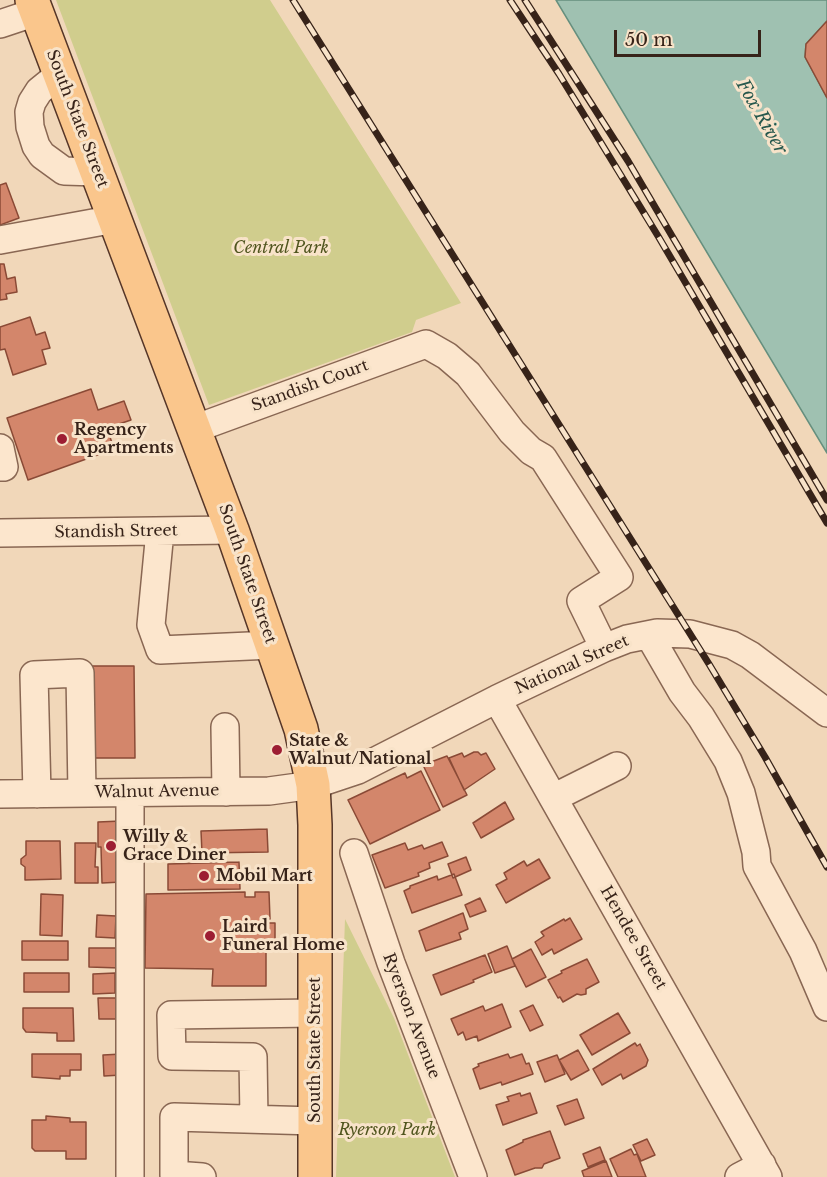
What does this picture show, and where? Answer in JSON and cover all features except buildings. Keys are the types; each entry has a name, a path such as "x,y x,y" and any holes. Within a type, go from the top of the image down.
{"main road":[{"name":"South State Street","path":"34,6 232,530 301,729 313,785 315,825 315,1177"}],"street":[{"path":"0,24 34,6"},
{"path":"60,74 39,91 32,102 29,112 30,126 36,146 42,155 64,171 97,172"},
{"path":"0,240 115,219"},
{"name":"Standish Court","path":"194,429 426,344 447,356 468,374 512,432 531,451 543,458 619,578 580,601 604,648"},
{"path":"0,448 4,467 0,467"},
{"name":"Standish Street","path":"0,533 232,530"},
{"path":"160,531 151,625 160,650 272,645"},
{"name":"National Street","path":"313,785 358,770 497,699 604,648 627,639 657,633 690,634 732,645 750,655 827,713"},
{"path":"649,635 682,692 701,717 728,761 741,793 756,852 757,866 803,951 827,1007"},
{"path":"37,794 34,675 80,674 82,793"},
{"name":"Hendee Street","path":"497,699 757,1173"},
{"path":"225,727 226,792"},
{"path":"553,798 617,766"},
{"name":"Walnut Avenue","path":"0,795 269,791 313,785"},
{"path":"130,793 130,1177"},
{"name":"Ryerson Avenue","path":"354,853 391,963 472,1177"},
{"path":"255,1119 253,1057 172,1056 171,1015 315,1013"},
{"path":"202,1177 174,1175 174,1117 315,1120"}],"green space":[{"name":"Central Park","path":"56,0 270,0 461,303 416,320 412,332 209,405"},
{"name":"Ryerson Park","path":"345,919 394,1018 455,1177 336,1177"}],"water":[{"name":"Fox River","path":"556,0 827,0 827,21 806,44 805,57 827,98 827,453"}],"railway":[{"path":"293,0 709,664 827,867"},
{"path":"510,0 559,74 658,236 827,523"},
{"path":"525,0 628,161 827,500"}],"place":[{"name":"Regency Apartments","path":"62,439"},
{"name":"State & Walnut/National","path":"277,750"},
{"name":"Willy & Grace Diner","path":"111,846"},
{"name":"Mobil Mart","path":"204,876"},
{"name":"Laird Funeral Home","path":"210,936"}]}
